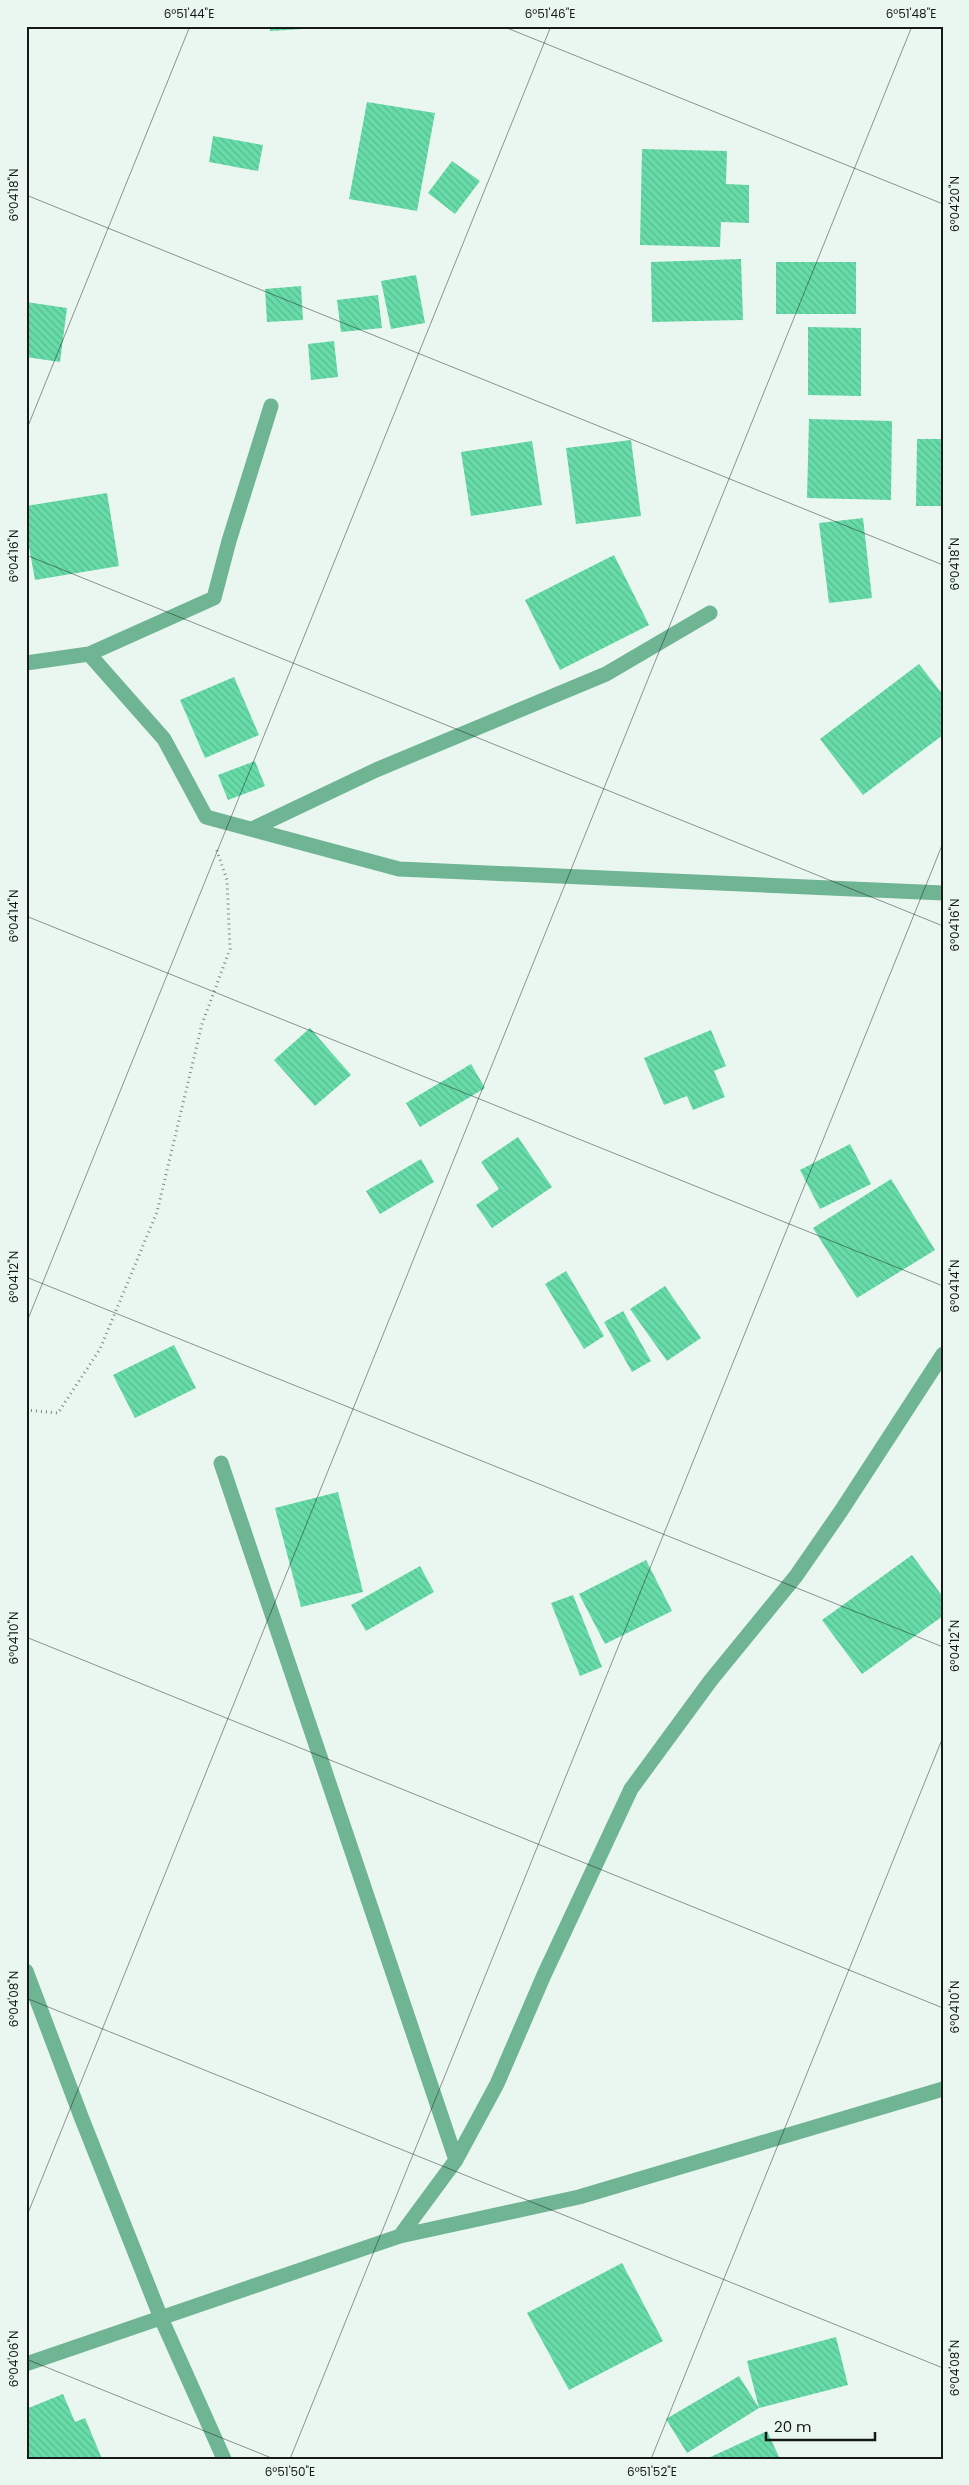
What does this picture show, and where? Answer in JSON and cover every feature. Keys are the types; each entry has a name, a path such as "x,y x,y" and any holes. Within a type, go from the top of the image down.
{"street":[{"path":"26,663 89,654 214,598 229,541 271,406"},
{"path":"252,830 376,770 606,674 710,613"},
{"path":"89,654 164,739 206,817 252,830 399,869 943,893"},
{"path":"400,2236 456,2160 498,2084 544,1975 631,1789 711,1680 796,1576 842,1511 943,1354"},
{"path":"221,1463 456,2160"},
{"path":"26,1971 161,2318 224,2459"},
{"path":"26,2364 400,2236 579,2197 943,2089"}],"path":[{"path":"26,1410 58,1413 100,1348 157,1212 202,1024 230,949 227,880 206,817"}],"building":[{"path":"270,26 303,26 303,29 270,31"},
{"path":"367,102 435,113 417,211 349,199"},
{"path":"213,136 263,145 258,171 209,162"},
{"path":"642,149 727,151 726,184 749,185 749,223 721,222 720,247 640,245"},
{"path":"452,161 480,181 455,214 428,193"},
{"path":"741,259 743,320 652,322 651,262"},
{"path":"776,262 856,262 856,314 776,314"},
{"path":"416,275 425,323 391,329 381,281"},
{"path":"301,286 303,320 267,322 265,289"},
{"path":"378,295 382,328 341,332 337,300"},
{"path":"26,302 67,308 60,362 26,357"},
{"path":"808,327 861,328 861,396 808,395"},
{"path":"334,341 338,377 311,380 308,344"},
{"path":"809,419 892,421 891,500 807,498"},
{"path":"917,439 943,439 943,506 916,506"},
{"path":"631,440 641,516 576,524 566,448"},
{"path":"532,441 542,505 471,516 461,452"},
{"path":"107,493 119,566 35,580 26,530 26,506"},
{"path":"863,518 872,598 829,603 819,523"},
{"path":"614,555 649,625 560,670 525,600"},
{"path":"919,664 943,695 943,735 863,795 820,739"},
{"path":"234,677 259,735 205,758 180,700"},
{"path":"255,761 265,786 228,800 218,775"},
{"path":"310,1028 351,1075 315,1106 274,1060"},
{"path":"711,1030 726,1066 714,1071 725,1097 693,1110 687,1096 664,1105 644,1058"},
{"path":"471,1064 485,1088 420,1127 406,1103"},
{"path":"518,1137 552,1187 492,1228 476,1205 499,1189 481,1162"},
{"path":"850,1144 871,1184 820,1209 800,1170"},
{"path":"421,1159 434,1182 380,1214 366,1191"},
{"path":"891,1179 935,1250 857,1298 813,1228"},
{"path":"566,1271 604,1336 584,1349 545,1284"},
{"path":"665,1286 701,1338 667,1361 630,1309"},
{"path":"623,1311 651,1361 632,1372 604,1322"},
{"path":"174,1345 196,1388 135,1418 113,1375"},
{"path":"338,1492 363,1592 301,1607 275,1508"},
{"path":"912,1555 943,1597 943,1616 862,1674 822,1620"},
{"path":"646,1560 672,1611 605,1644 579,1594"},
{"path":"420,1566 434,1592 366,1631 351,1605"},
{"path":"573,1595 602,1667 580,1676 551,1603"},
{"path":"622,2263 663,2341 569,2390 527,2313"},
{"path":"836,2337 848,2385 759,2408 747,2361"},
{"path":"739,2376 759,2408 687,2453 666,2419"},
{"path":"63,2394 75,2422 85,2418 102,2459 26,2459 26,2409"},
{"path":"767,2431 780,2459 706,2459"}]}
